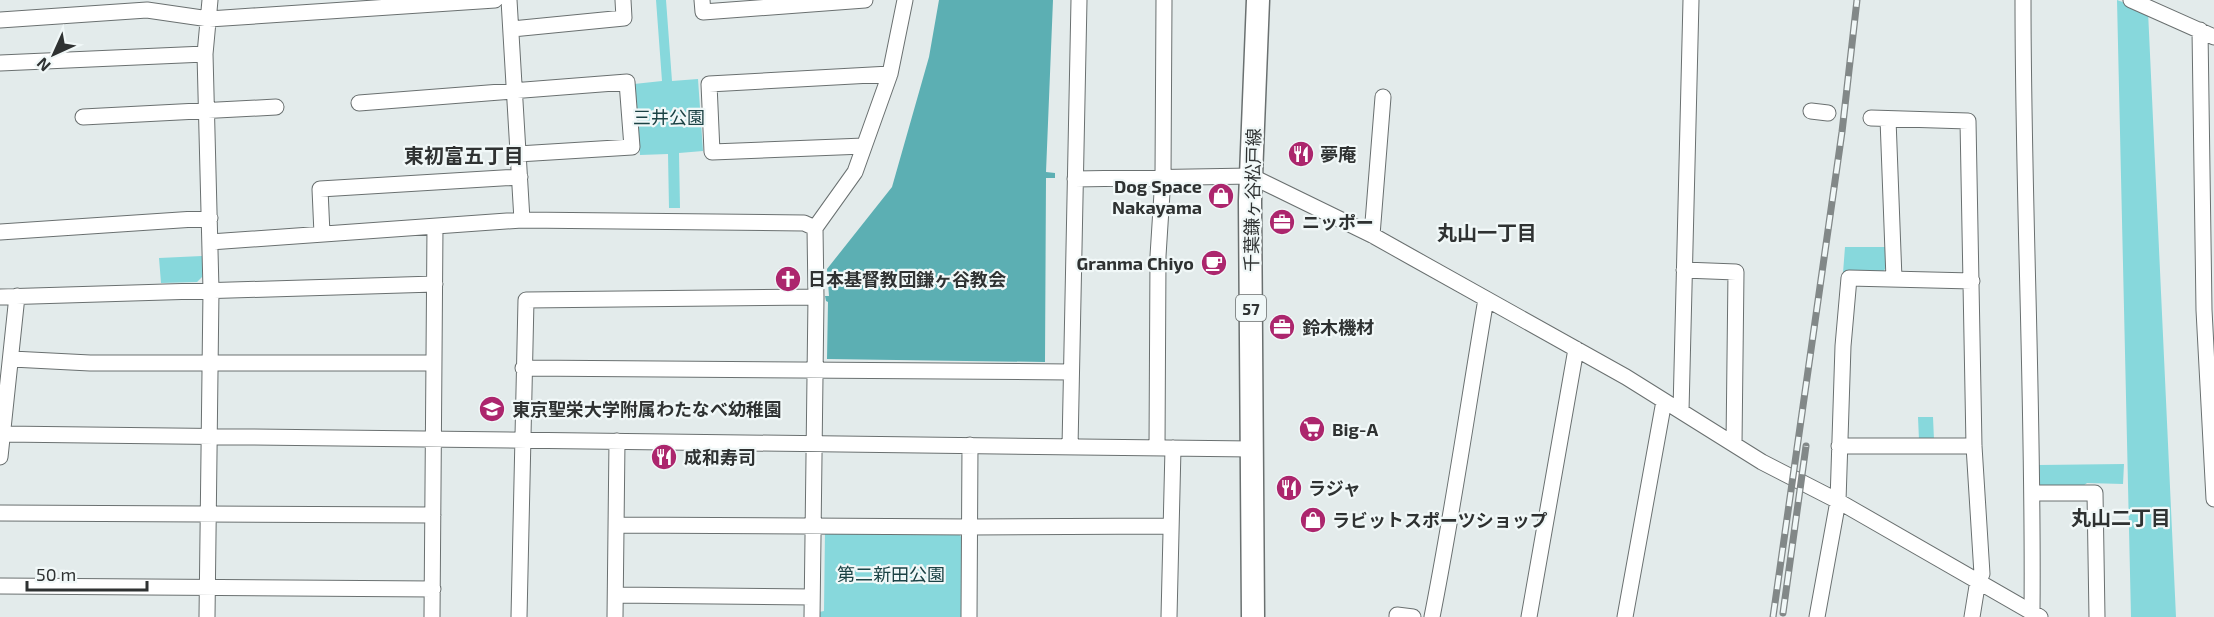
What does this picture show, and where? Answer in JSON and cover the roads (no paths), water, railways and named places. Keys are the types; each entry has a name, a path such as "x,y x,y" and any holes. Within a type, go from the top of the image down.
{"main road":[{"name":"千葉鎌ヶ谷松戸線","path":"1253,617 1251,176 1258,0"}],"street":[{"path":"207,617 211,290 205,54 210,0"},
{"path":"0,20 147,10 209,19 495,0"},
{"path":"509,0 522,220"},
{"path":"512,29 624,18 623,0"},
{"path":"702,0 703,12 865,0"},
{"path":"812,617 815,228 855,172 890,74 905,0"},
{"path":"1070,447 1078,0"},
{"path":"1164,0 1163,177 1158,256 1170,526 1169,617"},
{"path":"1681,411 1691,0"},
{"path":"2023,0 2023,121 2036,615"},
{"path":"2131,0 2207,33 2204,310 2214,499"},
{"path":"0,63 205,54"},
{"path":"864,146 712,152 709,84 890,74"},
{"path":"359,103 514,89 627,82 632,147 518,154"},
{"path":"1372,235 1383,97"},
{"path":"83,117 276,107"},
{"path":"1811,111 1828,113"},
{"path":"1871,118 1968,121 1974,446 1982,574 1978,580 1972,617"},
{"path":"1888,119 1894,279"},
{"path":"1075,178 1251,176 1372,235 1576,349 1762,462 1838,501 2036,615"},
{"path":"322,234 320,189 520,177"},
{"path":"0,232 210,218"},
{"path":"210,242 522,220 804,223 815,228"},
{"path":"432,617 435,227"},
{"path":"1684,270 1736,272 1734,444"},
{"path":"1817,617 1838,501 1843,346 1849,278 1972,281"},
{"path":"0,297 435,284"},
{"path":"0,457 17,296"},
{"path":"519,617 526,300 816,297"},
{"path":"1432,617 1449,533 1464,426 1486,299"},
{"path":"1529,617 1576,349"},
{"path":"12,359 90,363 434,363"},
{"path":"523,368 1070,372"},
{"path":"1625,617 1664,401"},
{"path":"3,434 1252,449"},
{"path":"615,617 617,441"},
{"path":"969,617 970,446"},
{"path":"1839,446 1974,446"},
{"path":"2033,493 2095,493 2097,617"},
{"path":"0,513 433,515"},
{"path":"617,525 1170,526"},
{"path":"0,586 433,589"},
{"path":"616,595 812,597"},
{"path":"1397,617 1397,615 1413,617"}],"railway":[{"path":"1773,617 1842,132 1857,0"},
{"path":"1783,613 1806,446"}],"place":[{"name":"夢庵","path":"1301,154"},
{"name":"Dog Space Nakayama","path":"1221,196"},
{"name":"ニッポー","path":"1282,222"},
{"name":"Granma Chiyo","path":"1214,263"},
{"name":"日本基督教団鎌ヶ谷教会","path":"788,279"},
{"name":"鈴木機材","path":"1282,327"},
{"name":"東京聖栄大学附属わたなべ幼稚園","path":"492,409"},
{"name":"Big-A","path":"1312,429"},
{"name":"成和寿司","path":"664,457"},
{"name":"ラジャ","path":"1289,488"},
{"name":"ラビットスポーツショップ","path":"1313,520"}],"district":[{"name":"東初富五丁目","path":"464,155"},
{"name":"丸山一丁目","path":"1487,232"},
{"name":"丸山二丁目","path":"2121,517"}],"park label":[{"name":"三井公園","path":"669,117"},
{"name":"第二新田公園","path":"891,574"}]}
